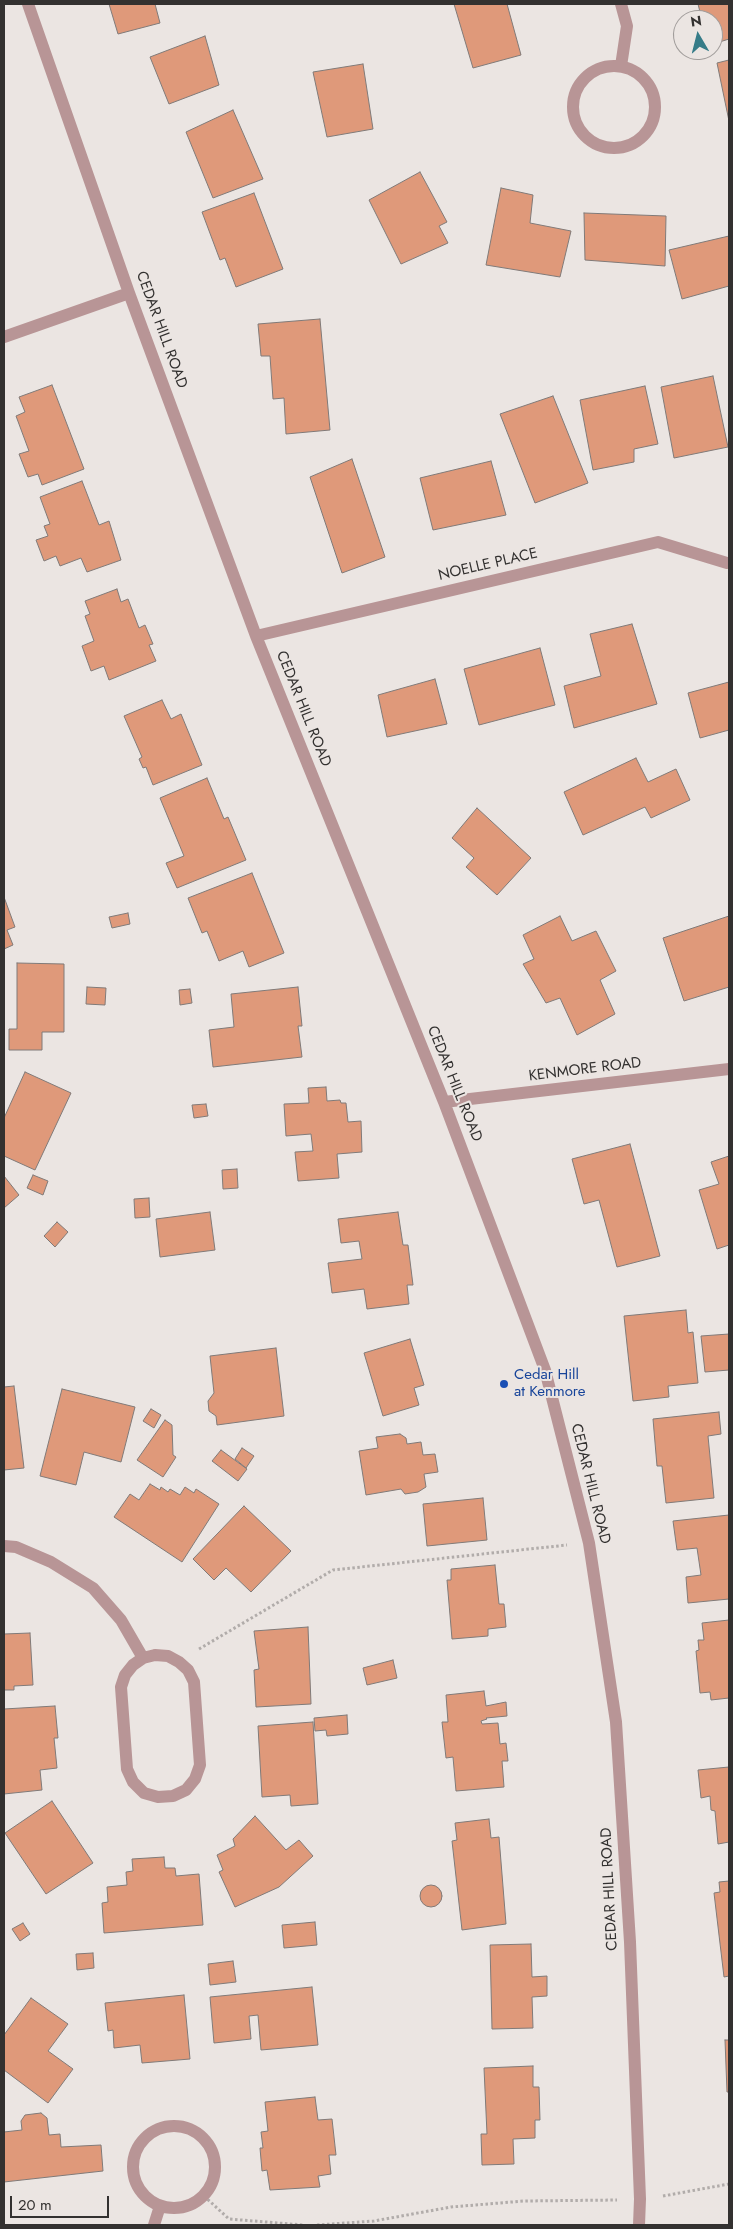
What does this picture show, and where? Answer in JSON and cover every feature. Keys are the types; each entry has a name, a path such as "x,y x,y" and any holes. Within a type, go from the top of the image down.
{"street":[{"name":"CEDAR HILL ROAD","path":"28,4 130,293 256,636 444,1102 545,1370 589,1543 616,1722 630,1942 640,2199 639,2225"},
{"path":"621,66 627,26 622,4"},
{"path":"608,66 621,66 634,71 646,80 656,105 654,119 647,132 637,141 624,146 610,147 596,144 586,136 576,120 574,101 578,89 585,78 596,70 608,66"},
{"path":"4,336 130,293"},
{"name":"NOELLE PLACE","path":"256,636 658,542 727,563"},
{"name":"KENMORE ROAD","path":"444,1102 729,1069"},
{"path":"4,1546 16,1548 50,1562 93,1588 121,1620 143,1658"},
{"path":"155,1655 168,1656 179,1662 188,1670 194,1682 200,1765 196,1779 186,1790 173,1796 158,1797 144,1793 133,1782 127,1770 121,1687 125,1675 132,1665 143,1658 155,1655"},
{"path":"172,2126 186,2128 198,2134 208,2144 214,2156 216,2171 212,2184 204,2196 184,2207 172,2208 160,2206 148,2198 139,2188 134,2175 134,2161 138,2148 147,2137 159,2129 172,2126"},
{"path":"154,2225 160,2206"}],"path":[{"path":"179,1662 333,1570 589,1543"},
{"path":"316,2225 374,2221 451,2206 524,2201 640,2199 729,2184"},
{"path":"204,2196 229,2219 303,2225"}],"building":[{"path":"109,4 155,4 160,23 118,34"},
{"path":"454,4 507,4 521,55 473,68"},
{"path":"698,4 729,4 729,39 723,41 723,10 700,10"},
{"path":"205,36 219,85 169,104 150,57"},
{"path":"729,60 729,121 717,63"},
{"path":"363,64 373,129 327,137 313,72"},
{"path":"233,110 263,179 213,198 186,132"},
{"path":"420,172 447,222 439,226 448,243 401,264 369,200"},
{"path":"501,188 533,195 530,223 571,231 560,277 486,265"},
{"path":"254,193 283,269 236,287 225,258 220,260 202,212"},
{"path":"584,213 666,216 665,266 585,260"},
{"path":"729,236 729,286 682,299 669,250"},
{"path":"320,319 330,430 286,434 284,398 273,399 270,356 261,356 258,324"},
{"path":"713,376 728,447 674,458 661,387"},
{"path":"52,385 84,469 42,485 38,474 28,477 19,454 29,451 16,416 25,412 19,397"},
{"path":"645,386 658,444 634,449 634,462 593,470 580,400"},
{"path":"553,396 588,483 535,503 500,414"},
{"path":"352,459 385,557 342,573 310,477"},
{"path":"491,461 506,515 433,530 420,478"},
{"path":"82,481 99,525 109,521 121,560 87,572 81,558 60,566 56,556 44,561 36,540 48,536 44,526 50,524 40,497"},
{"path":"117,589 121,602 128,599 139,628 145,625 153,644 149,645 156,661 109,680 104,666 91,671 82,646 94,641 85,616 90,614 85,601"},
{"path":"632,624 657,704 574,728 564,686 601,676 590,634"},
{"path":"540,648 555,705 479,725 464,669"},
{"path":"435,679 447,724 387,737 378,695"},
{"path":"729,682 729,730 700,738 688,693"},
{"path":"162,700 171,719 181,714 202,765 153,785 146,767 143,768 139,759 142,757 124,716"},
{"path":"636,758 648,782 676,769 690,800 651,818 645,807 583,835 564,792"},
{"path":"207,778 224,819 228,817 246,860 177,888 166,863 184,856 160,798"},
{"path":"477,808 531,858 497,895 466,867 474,858 452,838"},
{"path":"252,873 284,953 249,967 243,951 219,961 207,931 202,933 188,898"},
{"path":"4,897 15,927 7,930 13,945 4,949"},
{"path":"128,913 130,924 112,928 109,917"},
{"path":"560,916 572,941 596,931 616,971 600,980 615,1014 577,1035 560,998 546,1003 523,964 534,959 523,935"},
{"path":"729,916 729,987 684,1001 663,938"},
{"path":"17,963 64,964 64,1032 42,1032 42,1050 9,1050 9,1029 17,1029"},
{"path":"87,987 106,988 105,1005 86,1004"},
{"path":"298,987 302,1026 298,1026 302,1057 213,1067 209,1030 234,1027 231,994"},
{"path":"190,989 192,1003 180,1005 179,990"},
{"path":"25,1072 71,1093 35,1170 4,1156 4,1118"},
{"path":"326,1087 327,1101 340,1100 341,1103 346,1103 348,1122 361,1121 362,1152 337,1154 339,1178 298,1181 295,1152 313,1151 311,1134 286,1136 284,1104 309,1103 308,1088"},
{"path":"206,1104 208,1116 194,1118 192,1105"},
{"path":"630,1144 660,1256 617,1267 599,1200 584,1204 572,1159"},
{"path":"729,1156 729,1245 717,1249 699,1190 719,1184 711,1162"},
{"path":"237,1169 238,1188 223,1189 222,1170"},
{"path":"33,1175 48,1181 43,1195 27,1188"},
{"path":"4,1176 19,1195 4,1208"},
{"path":"149,1198 150,1217 135,1218 134,1199"},
{"path":"210,1212 215,1250 160,1257 156,1219"},
{"path":"398,1212 403,1245 408,1245 413,1285 407,1285 409,1304 367,1309 364,1289 332,1293 328,1263 362,1259 359,1241 341,1243 338,1219"},
{"path":"57,1222 68,1232 55,1247 44,1236"},
{"path":"686,1310 688,1333 693,1332 698,1383 668,1386 669,1397 633,1401 624,1316"},
{"path":"729,1334 729,1370 705,1372 701,1336"},
{"path":"410,1339 424,1385 414,1388 419,1405 383,1416 364,1353"},
{"path":"276,1348 284,1416 217,1425 216,1416 209,1411 208,1401 214,1393 210,1356"},
{"path":"14,1386 24,1468 4,1470 4,1387"},
{"path":"62,1389 135,1407 121,1462 84,1452 76,1485 40,1476"},
{"path":"151,1409 161,1415 154,1428 143,1421"},
{"path":"719,1412 721,1434 708,1436 714,1498 666,1503 662,1466 657,1466 653,1419"},
{"path":"165,1420 172,1425 173,1455 176,1457 163,1477 137,1460"},
{"path":"400,1434 406,1438 407,1444 421,1442 423,1455 435,1454 438,1472 424,1474 426,1487 418,1492 405,1494 401,1489 366,1495 359,1451 378,1448 376,1437"},
{"path":"242,1448 254,1456 246,1468 235,1459"},
{"path":"221,1450 247,1469 238,1481 212,1461"},
{"path":"150,1484 160,1490 161,1487 168,1492 170,1489 180,1495 185,1487 194,1493 196,1489 219,1504 182,1562 114,1517 130,1494 139,1500"},
{"path":"483,1498 487,1540 427,1546 423,1504"},
{"path":"244,1506 291,1551 251,1592 226,1568 214,1580 193,1559"},
{"path":"729,1515 729,1599 688,1603 686,1577 701,1575 697,1548 677,1550 673,1521"},
{"path":"495,1565 499,1604 504,1604 506,1627 488,1629 488,1636 452,1639 447,1580 451,1580 451,1569"},
{"path":"729,1620 729,1698 711,1700 710,1692 700,1693 696,1651 699,1650 698,1640 704,1640 702,1623"},
{"path":"308,1627 311,1704 256,1707 254,1670 259,1669 254,1631"},
{"path":"30,1633 33,1685 14,1686 14,1690 4,1690 4,1634"},
{"path":"393,1660 397,1678 367,1685 363,1668"},
{"path":"484,1691 486,1706 506,1702 507,1716 486,1718 481,1721 482,1724 498,1723 500,1744 506,1743 508,1761 502,1761 504,1787 456,1791 453,1757 446,1758 442,1722 448,1722 446,1695"},
{"path":"55,1706 58,1738 54,1738 57,1768 40,1770 42,1790 4,1794 4,1709"},
{"path":"347,1715 348,1734 327,1736 326,1730 315,1731 314,1718"},
{"path":"313,1722 318,1804 291,1806 290,1795 262,1797 258,1726"},
{"path":"729,1767 729,1842 718,1844 715,1811 711,1810 710,1796 701,1798 698,1770"},
{"path":"52,1801 93,1863 46,1894 5,1833"},
{"path":"255,1816 286,1850 299,1840 313,1856 279,1887 235,1907 219,1872 223,1870 217,1855 235,1846 233,1839"},
{"path":"489,1819 491,1838 499,1837 506,1924 462,1930 452,1841 457,1840 455,1823"},
{"path":"164,1857 165,1868 175,1868 176,1876 199,1874 203,1925 104,1933 102,1903 108,1902 107,1887 127,1885 126,1872 133,1871 132,1859"},
{"path":"729,1881 729,1976 724,1977 714,1893 720,1892 719,1882"},
{"path":"431,1885 439,1888 442,1896 439,1904 431,1907 423,1904 420,1896 423,1888"},
{"path":"315,1922 317,1945 284,1948 282,1925"},
{"path":"23,1923 30,1934 20,1941 12,1929"},
{"path":"531,1944 532,1977 547,1976 547,1996 532,1997 533,2028 492,2029 490,1945"},
{"path":"93,1953 94,1968 77,1970 76,1954"},
{"path":"233,1961 236,1982 210,1985 208,1964"},
{"path":"312,1987 318,2045 261,2050 258,2015 249,2016 251,2039 214,2043 210,1997"},
{"path":"184,1995 190,2059 142,2063 140,2045 114,2048 113,2030 108,2031 105,2003"},
{"path":"31,1998 68,2024 48,2051 73,2069 48,2103 4,2070 4,2035"},
{"path":"725,2040 729,2040 729,2092 727,2092"},
{"path":"533,2066 533,2087 539,2087 540,2120 535,2120 535,2138 513,2139 514,2164 482,2165 481,2134 487,2134 484,2068"},
{"path":"315,2097 318,2120 332,2119 336,2155 329,2155 331,2174 318,2176 320,2187 270,2190 267,2170 262,2171 260,2148 263,2148 261,2132 268,2131 265,2102"},
{"path":"41,2113 47,2118 49,2135 60,2134 61,2147 101,2145 103,2171 4,2182 4,2132 22,2130 21,2121 25,2115"}],"place":[{"name":"Cedar Hill at Kenmore","path":"504,1384"}]}
